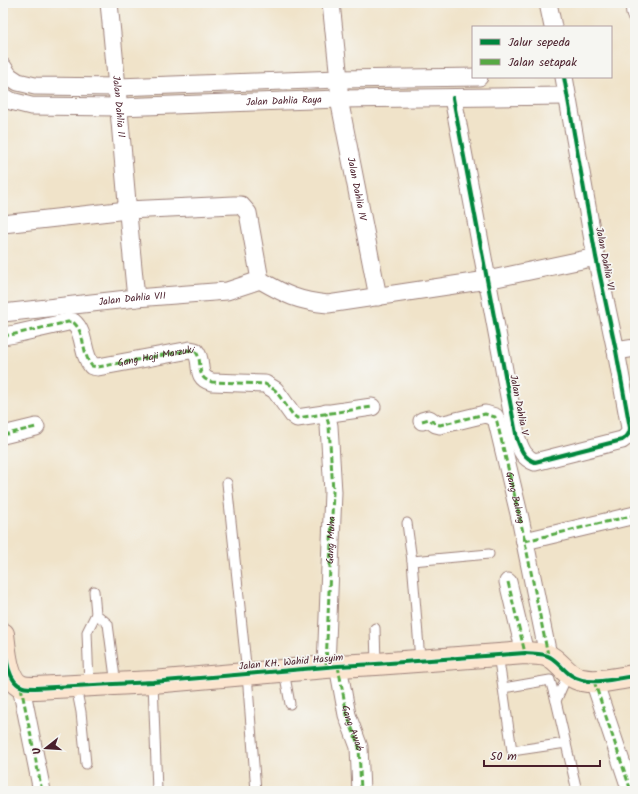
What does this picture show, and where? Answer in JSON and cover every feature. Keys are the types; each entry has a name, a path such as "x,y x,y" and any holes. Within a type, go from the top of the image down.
{"street":[{"name":"Jalan Dahlia II","path":"109,3 118,88 127,210 136,298"},
{"name":"Jalan Dahlia IV","path":"331,3 339,79 339,99 378,297"},
{"path":"548,3 553,26"},
{"name":"Jalan Dahlia Raya","path":"3,67 9,76 18,82 35,86 118,88 339,79 472,77"},
{"name":"Jalan Dahlia VI","path":"564,78 566,96 596,257 616,351 630,428 630,433 622,440"},
{"name":"Jalan Dahlia Raya","path":"3,96 11,101 31,106 119,107 339,99 566,96"},
{"path":"453,98 487,280"},
{"path":"3,224 127,210 234,204 241,206 248,213 260,280 285,294 308,302 328,304 487,280 596,257"},
{"name":"Jalan Dahlia VII","path":"3,313 136,298 226,291 260,280"},
{"name":"Jalan Dahlia V","path":"487,280 517,439 521,451 528,459 535,462 622,440"},
{"name":"Gang Haji Marzuki","path":"3,336 72,322 80,331 87,358 92,366 190,350 195,351 200,358 200,371 206,381 264,384 275,390 293,415 297,418 326,413"},
{"path":"616,351 635,348"},
{"path":"326,413 372,407"},
{"name":"Gang Muha","path":"326,413 333,492 332,666"},
{"name":"Gang Balong","path":"422,421 429,419 440,425 485,414 495,417 498,422 525,541 548,655"},
{"path":"3,435 36,426"},
{"path":"525,541 635,515"},
{"path":"508,582 525,653"},
{"path":"3,634 7,663 42,791"},
{"name":"Jalan KH. Wahid Hasyim","path":"13,685 35,688 83,687 498,654 525,653 548,655"},
{"path":"548,655 568,674 581,680 594,681 635,676"},
{"name":"Gang Awab","path":"332,666 347,715 359,747 361,791"},
{"path":"594,681 631,791"}],"lane":[{"path":"227,483 256,791"},
{"path":"407,523 412,561 420,660"},
{"path":"412,561 489,554"},
{"path":"86,764 81,712 87,632 96,614 94,591"},
{"path":"96,614 108,624 116,685"},
{"path":"375,628 376,664"},
{"path":"498,654 512,751 566,743"},
{"path":"284,671 290,704"},
{"path":"556,701 568,674"},
{"path":"503,688 550,680 577,791"},
{"path":"152,682 157,791"}],"marked path":[{"path":"3,336 73,322 80,332 86,355 92,366 98,367 190,350 195,351 198,355 201,373 206,380 212,382 265,384 275,390 293,415 297,418 372,407"},
{"path":"326,413 329,426 333,492 326,667"},
{"path":"422,421 429,419 440,425 485,414 495,417 520,518 548,655"},
{"path":"3,435 36,427"},
{"path":"525,541 635,515"},
{"path":"508,582 525,653"},
{"path":"338,666 347,715 359,747 361,791"},
{"path":"594,681 631,791"},
{"path":"21,687 42,791"}],"cycle path":[{"path":"453,98 517,439 523,453 535,462 622,440 628,435 630,430 616,351 596,257 564,78"},
{"path":"3,634 7,664 13,679 17,684 29,688 153,682 338,666 525,653 547,656 554,660 572,676 582,680 602,681 635,676"}]}
